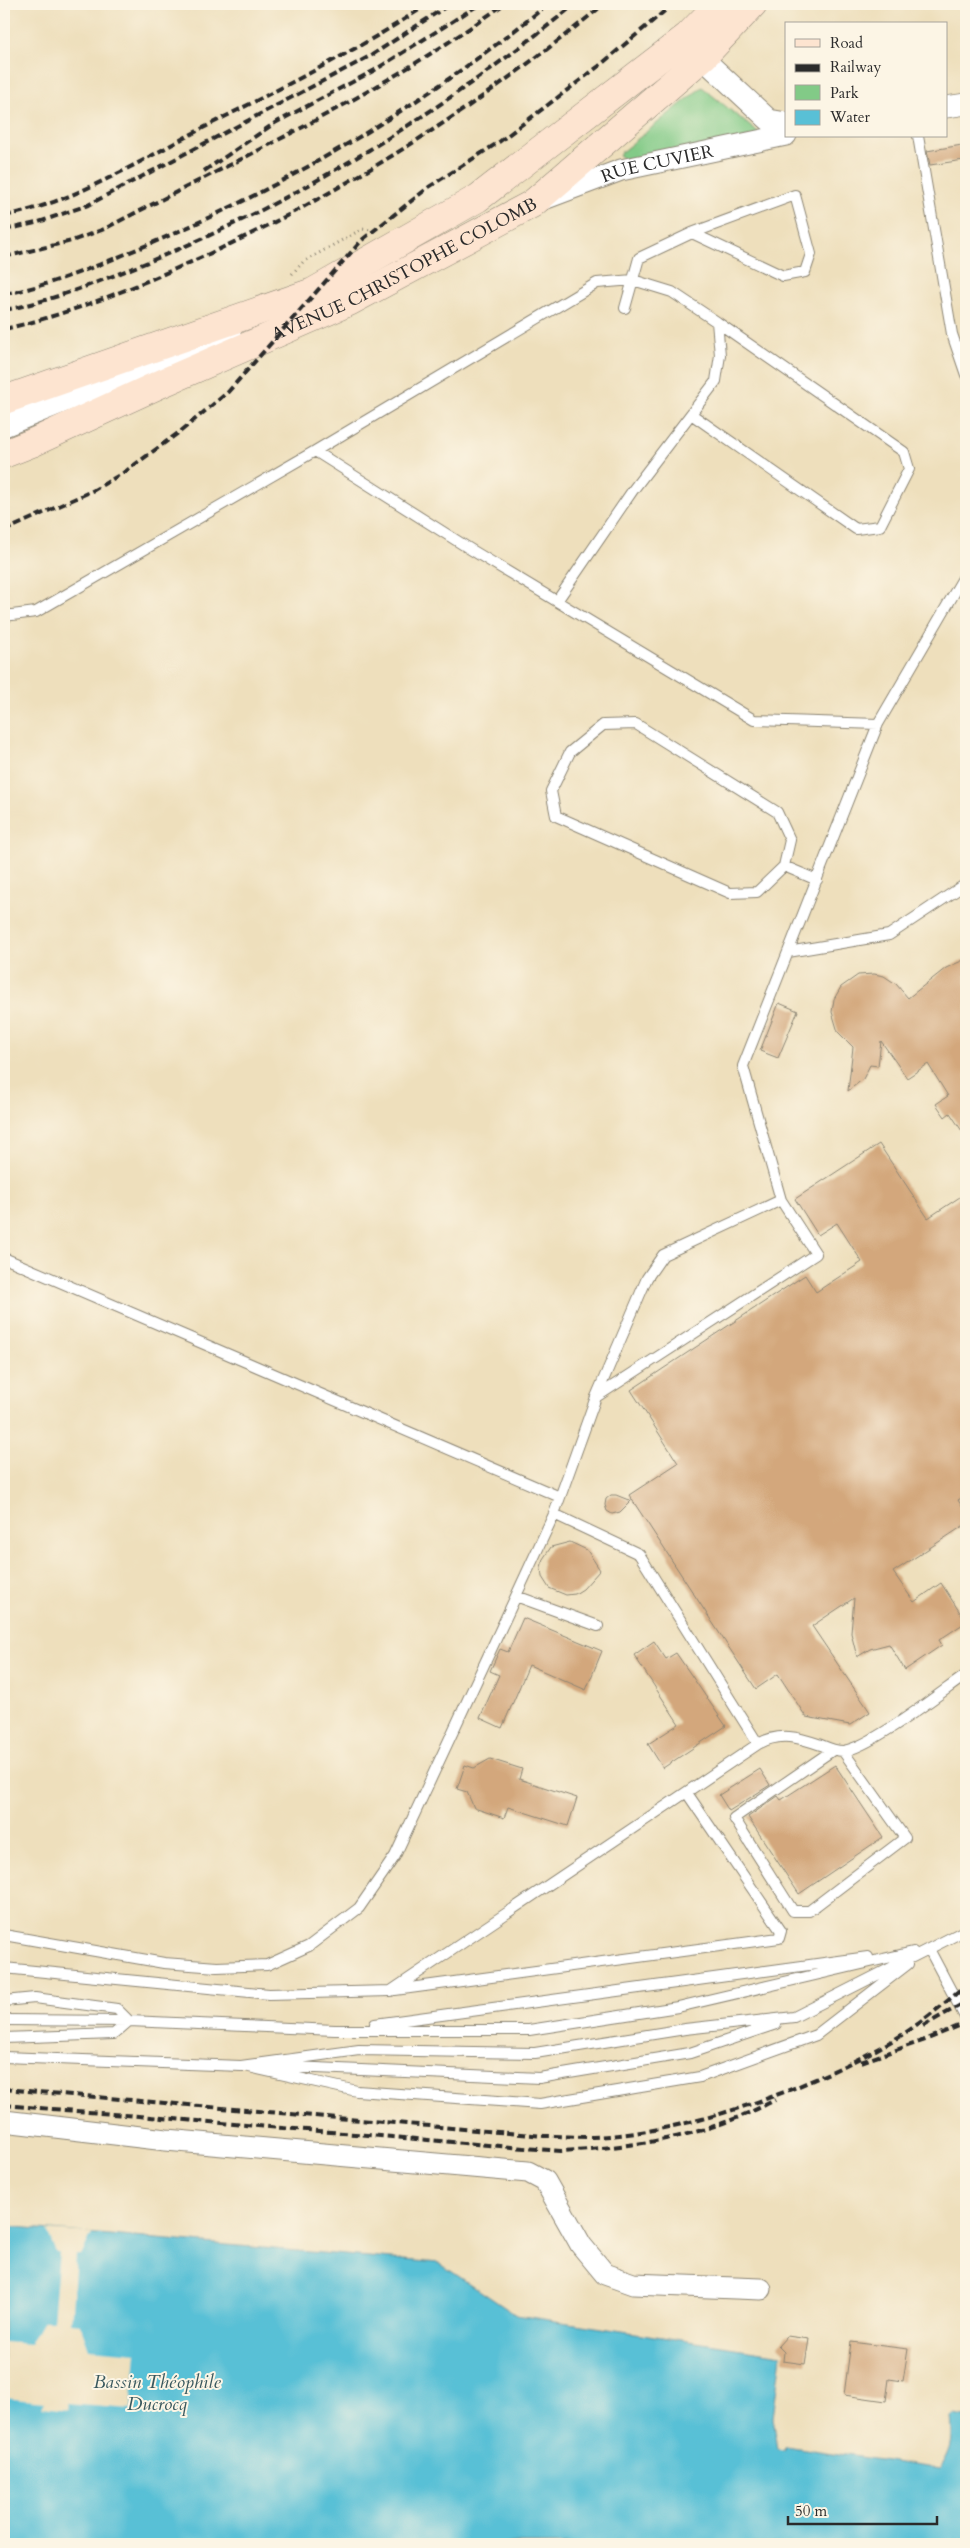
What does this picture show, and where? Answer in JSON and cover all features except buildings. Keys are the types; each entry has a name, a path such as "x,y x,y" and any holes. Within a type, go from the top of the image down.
{"main road":[{"path":"4,412 194,342 240,319 297,286 314,292 478,198 696,46 719,4"},
{"name":"AVENUE CHRISTOPHE COLOMB","path":"4,454 349,302 532,204 696,46 753,4"},
{"path":"4,400 240,319"}],"street":[{"path":"696,46 712,67 769,120 785,123"},
{"path":"948,107 966,104"},
{"name":"RUE CUVIER","path":"532,204 621,170 785,135"},
{"path":"4,426 271,318 297,286"},
{"path":"4,2122 166,2140 528,2172 545,2181 581,2245 604,2274 633,2284 761,2289"}],"lane":[{"path":"918,138 952,334 966,375"},
{"path":"625,308 639,258 692,233 795,195 811,254 805,272 783,276 692,233"},
{"path":"4,616 36,612 315,451 596,283 633,280 672,292 904,452 909,469 880,526 856,529 691,414"},
{"path":"557,602 633,490 716,382 720,355 717,322"},
{"path":"315,451 557,602 754,720 878,724"},
{"path":"596,1397 816,1254 781,1200 743,1066 878,724 966,573"},
{"path":"636,724 776,812 790,840 784,866 757,892 730,893 556,816 551,791 570,752 603,725 636,724"},
{"path":"784,866 817,880"},
{"path":"788,952 889,935 966,884"},
{"path":"4,1935 164,1963 217,1967 267,1965 309,1946 358,1908 394,1856 554,1514 596,1397 647,1278 663,1255 781,1200"},
{"path":"4,1258 560,1497"},
{"path":"554,1514 639,1554 758,1744"},
{"path":"516,1596 598,1626"},
{"path":"391,1991 688,1793 758,1744 773,1736 802,1738 838,1750 905,1838 809,1912 793,1911 734,1818 838,1750 865,1744 966,1675"},
{"path":"4,1968 269,1994 391,1991 779,1938 781,1931 688,1793"},
{"path":"4,2057 358,2069 539,2078 690,2053 794,2017 966,1930"},
{"path":"929,1948 966,2019"},
{"path":"336,2030 929,1948"},
{"path":"4,2020 129,2021 336,2030 529,2030 678,2007 929,1948"},
{"path":"242,2066 357,2091 540,2104 691,2079 816,2034 929,1948"},
{"path":"4,2001 35,1998 117,2009 129,2021"},
{"path":"242,2066 359,2050 535,2053 685,2029 794,2017"},
{"path":"4,2038 114,2034 129,2021"}],"path":[{"path":"297,286 303,262 362,229 375,230 381,234"}],"green space":[{"path":"702,87 761,135 624,161 619,154"}],"water":[{"name":"Bassin Théophile Ducrocq","path":"4,2226 439,2263 516,2315 781,2355 773,2418 778,2449 784,2450 785,2446 940,2469 951,2444 951,2417 954,2415 966,2417 966,2544 4,2544"}],"pier":[{"path":"47,2230 92,2233 81,2255 76,2255 71,2323 80,2324 89,2349 136,2353 131,2409 67,2404 69,2410 41,2407 44,2402 4,2398 4,2342 30,2344 43,2321 53,2321 59,2253 56,2253"}],"railway":[{"path":"4,216 56,201 106,180 345,54 428,4"},
{"path":"4,230 36,223 88,205 372,55 450,4"},
{"path":"204,171 275,123 375,70 480,4"},
{"path":"4,257 72,241 104,229 257,151 359,96 457,37 504,4"},
{"path":"4,294 56,281 140,248 195,224 301,170 353,141 404,109 453,76 548,4"},
{"path":"4,310 53,298 133,268 192,243 308,185 364,153 419,118 472,82 575,4"},
{"path":"4,329 70,311 133,287 233,243 345,184 399,152 504,81 604,4"},
{"path":"4,531 94,490 126,471 181,431 228,392 362,240 429,187 499,142 599,66 673,4"},
{"path":"4,2089 544,2136 593,2137 630,2134 707,2118 785,2092 822,2076 910,2030 966,1986"},
{"path":"923,2026 966,2002"},
{"path":"861,2062 925,2040 966,2023"},
{"path":"4,2105 561,2151 645,2143 697,2132 748,2113 775,2100"}]}
